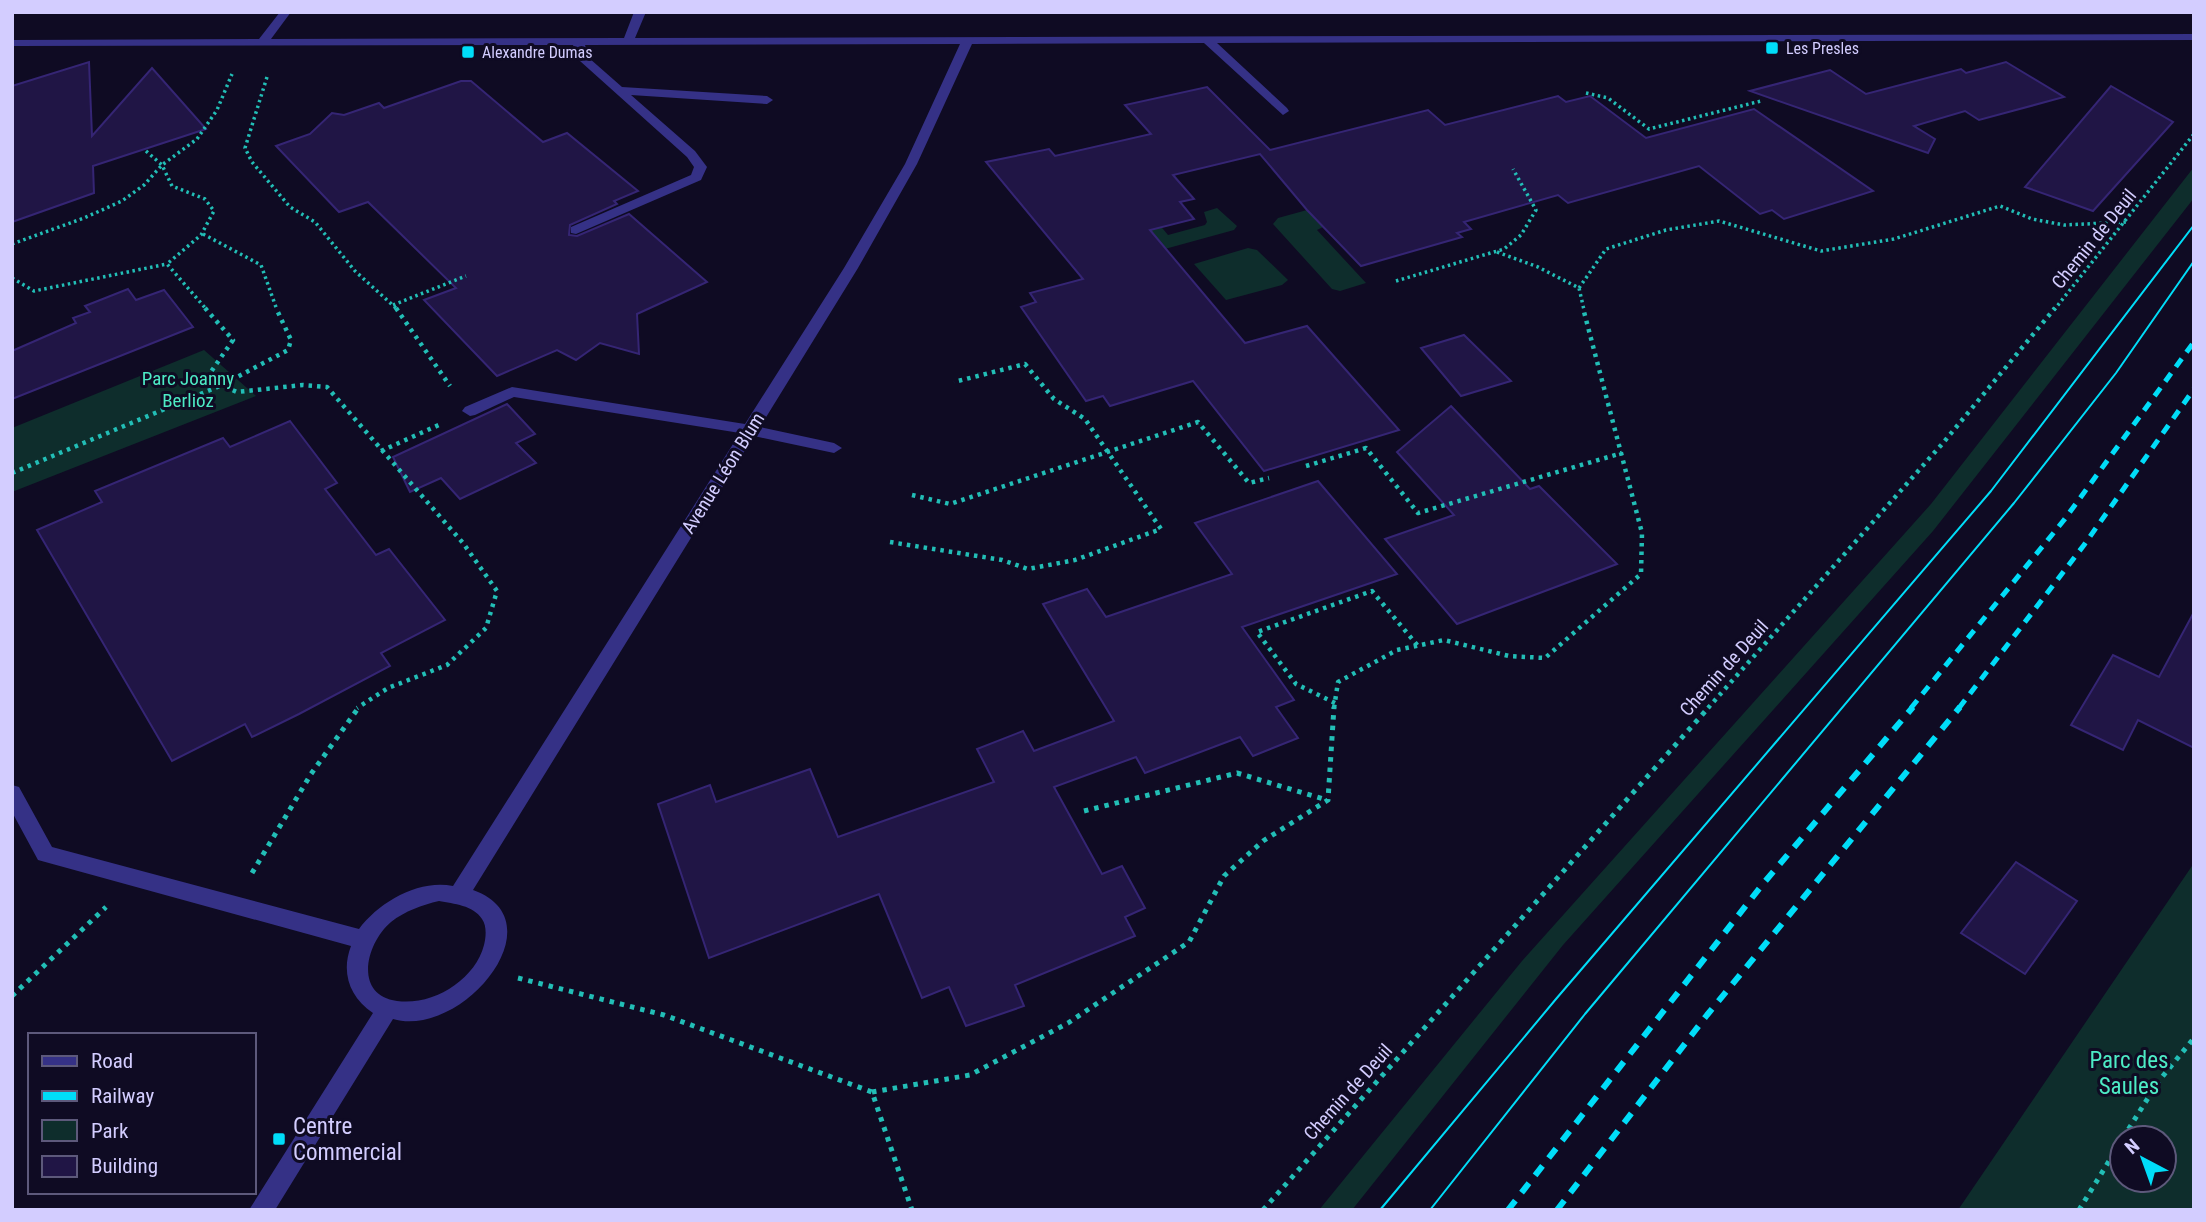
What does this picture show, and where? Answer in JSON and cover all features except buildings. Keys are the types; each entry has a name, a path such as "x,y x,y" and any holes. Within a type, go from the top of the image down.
{"street":[{"path":"262,43 286,12"},
{"path":"628,42 640,12"},
{"path":"12,43 2194,37"},
{"path":"1208,41 1283,111"},
{"name":"Avenue Léon Blum","path":"460,893 751,430 911,164 967,42"},
{"path":"576,230 696,177 701,167 691,154 584,59 578,43"},
{"path":"618,90 767,100"},
{"path":"470,411 512,392 751,430 834,448"},
{"path":"12,793 45,854 364,940"},
{"path":"439,892 460,893 479,900 491,913 498,930 496,950 486,970 471,986 430,1009 407,1012 387,1009 371,1002 361,990 356,975 356,958 364,940 377,922 395,908 439,892"},
{"path":"261,1210 387,1009"}],"path":[{"path":"12,244 122,201 144,185 162,165 197,139 217,110 233,69"},
{"path":"267,77 245,148 252,162 290,207 315,222 355,271 393,305 470,411 381,451"},
{"path":"1586,93 1608,98 1649,129 1762,101"},
{"name":"Chemin de Deuil","path":"1263,1210 1942,443 2127,222 2194,134"},
{"path":"12,278 34,292 167,264 203,234 215,211 205,199 172,186 162,165 145,151"},
{"path":"1396,281 1509,248 1525,233 1536,211 1513,169"},
{"path":"1328,800 1330,734 1338,682 1397,650 1444,640 1509,656 1545,658 1641,574 1642,533 1591,344 1579,288 1606,249 1666,230 1719,221 1821,251 1894,239 2000,206 2032,219 2064,225 2127,222"},
{"path":"12,473 222,385 288,350 291,340 272,300 261,265 203,234"},
{"path":"1497,252 1538,267 1579,288"},
{"path":"167,264 233,340 206,379 237,392 270,387 327,387 463,543 496,591 486,628 447,665 388,688 357,708 311,774 232,906"},
{"path":"393,305 466,276"},
{"path":"890,542 1002,560 1028,569 1075,560 1161,529 1085,419 1054,399 1025,364 954,382"},
{"path":"912,495 950,504 1109,454 1198,422 1249,483 1269,478"},
{"path":"1306,466 1366,449 1418,513 1622,453"},
{"path":"1335,703 1296,684 1257,632 1372,591 1418,646"},
{"path":"1084,811 1131,797 1237,773 1328,800"},
{"path":"486,970 664,1015 872,1092 970,1075 1069,1023 1189,942 1224,876 1263,841 1328,800"},
{"path":"12,996 134,880"},
{"path":"2132,1124 2158,1082 2194,1038"},
{"path":"872,1092 912,1210"},
{"path":"2079,1210 2108,1163"}],"green space":[{"path":"2194,167 2194,198 1933,531 1563,945 1352,1210 1319,1210 1522,961 1931,504"},
{"path":"1217,208 1237,226 1234,230 1103,266 1153,217 1168,235 1205,225 1207,222 1204,212"},
{"path":"1307,210 1323,227 1317,230 1366,283 1340,291 1332,289 1273,224 1278,218"},
{"path":"1248,248 1257,250 1288,280 1282,285 1226,300 1194,264"},
{"name":"Parc Joanny Berlioz","path":"204,350 256,396 12,492 12,428"},
{"name":"Parc des Saules","path":"2194,863 2194,1210 1958,1210"}],"tram line":[{"path":"1380,1210 1556,999 1991,491 2194,225"},
{"path":"1430,1210 1585,1014 2014,503 2116,373 2194,261"}],"railway":[{"path":"1911,708 2064,520 2194,342"},
{"path":"1959,708 2084,545 2194,389"},
{"path":"1508,1210 1762,885 1913,707"},
{"path":"1557,1210 1707,1015 1960,707"}],"place":[{"name":"Les Presles","path":"1772,48"},
{"name":"Alexandre Dumas","path":"468,52"},
{"name":"Centre Commercial","path":"279,1139"}]}
